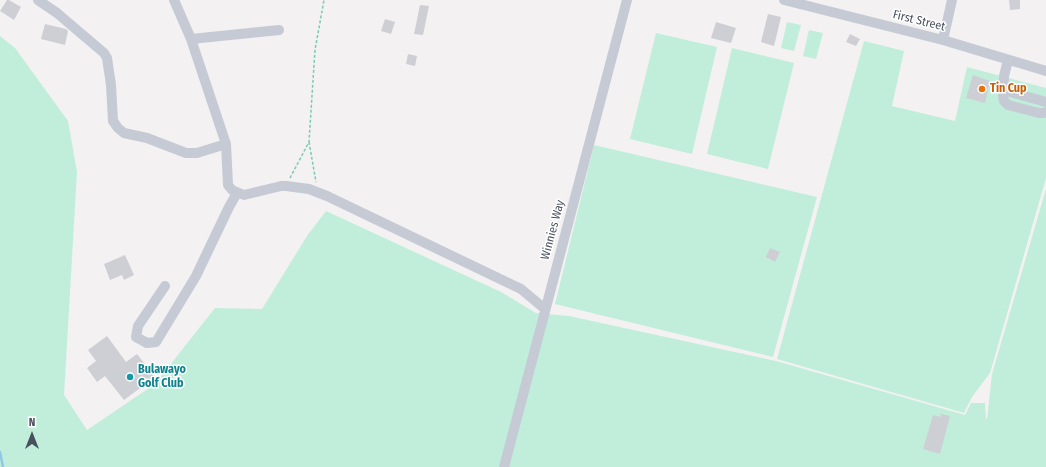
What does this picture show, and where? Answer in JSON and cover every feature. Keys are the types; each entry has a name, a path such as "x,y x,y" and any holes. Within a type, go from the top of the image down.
{"street":[{"path":"38,0 57,13 104,53 107,58 113,121 118,128 124,132 147,138 186,153 197,153 226,144"},
{"path":"174,0 191,39 226,144 228,185 232,190 244,195 286,186 309,189 318,192 521,289 545,309"},
{"name":"Winnies Way","path":"504,467 627,0"},
{"path":"942,40 952,0"},
{"name":"First Street","path":"790,1 942,40 1046,71"},
{"path":"191,39 279,30"},
{"path":"1008,60 1004,76 1004,101 1008,105 1044,114 1046,112"},
{"path":"1026,65 1046,64"},
{"path":"1003,90 1046,102"},
{"path":"165,286 138,326 136,337 147,343 156,342 196,276 237,193"}],"path":[{"path":"318,192 309,142 315,50 324,0"},
{"path":"286,186 309,142"}],"green space":[{"path":"787,22 801,25 794,51 781,48"},
{"path":"809,30 823,33 816,59 803,56"},
{"path":"656,33 717,47 692,154 630,139"},
{"path":"0,36 15,48 68,121 77,172 64,395 87,430 155,384 215,308 262,309 307,236 326,211 501,292 536,313 569,316 776,361 965,415 971,403 985,403 987,419 992,374 1046,189 1046,467 0,467"},
{"path":"864,41 904,51 892,106 955,121 967,67 1046,88 1046,178 990,373 972,397 964,413 777,359"},
{"path":"732,48 794,63 768,169 707,154"},
{"path":"594,145 817,197 773,357 555,304"}],"building":[{"path":"7,0 21,7 14,20 0,11"},
{"path":"1009,0 1020,0 1020,9 1010,10"},
{"path":"420,5 429,6 423,35 414,34"},
{"path":"768,14 781,17 774,46 761,42"},
{"path":"385,19 395,22 391,34 381,31"},
{"path":"716,22 736,28 731,43 711,38"},
{"path":"45,24 66,29 68,31 65,45 41,39"},
{"path":"850,34 860,39 856,46 846,42"},
{"path":"408,54 417,56 415,66 406,64"},
{"path":"973,75 990,81 985,103 966,98"},
{"path":"770,248 780,252 775,262 766,257"},
{"path":"125,255 134,275 124,280 122,275 110,280 104,264"},
{"path":"107,336 126,362 137,354 155,377 124,400 105,376 97,382 87,368 96,361 88,350"},
{"path":"941,414 950,416 940,454 923,449 933,415 940,417"}],"waterway":[{"path":"0,452 3,467"}],"place":[{"name":"Tin Cup","path":"982,89"},
{"name":"Bulawayo Golf Club","path":"130,377"}]}
